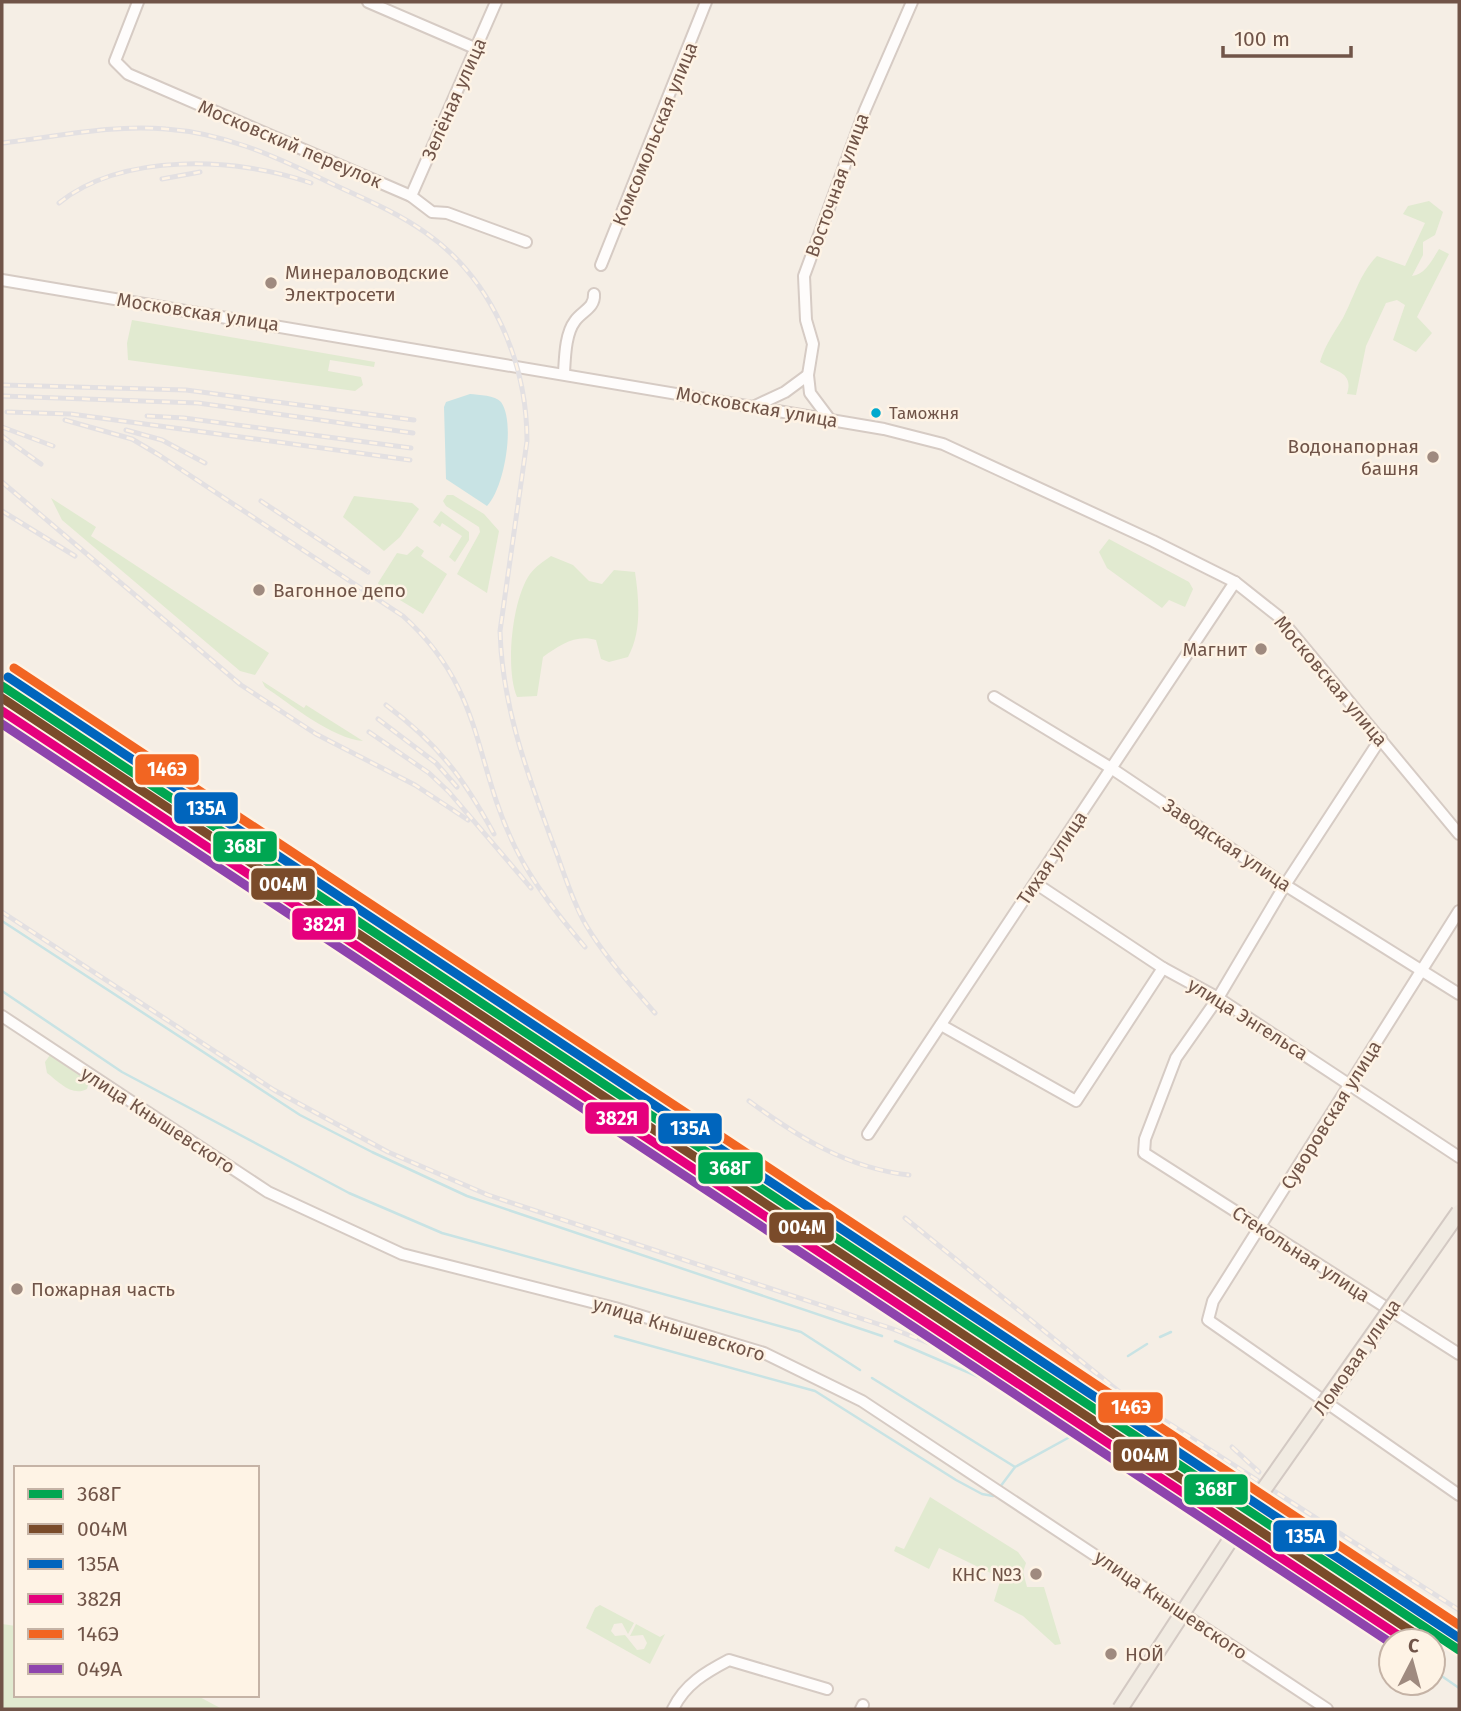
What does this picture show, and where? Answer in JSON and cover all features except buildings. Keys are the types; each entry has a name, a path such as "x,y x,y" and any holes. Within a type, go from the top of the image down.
{"main road":[{"name":"Ломовая улица","path":"1120,1709 1255,1502 1459,1212"}],"street":[{"name":"Московский переулок","path":"138,2 116,61 128,74 411,196 432,212 447,213 527,242"},
{"path":"368,2 477,49"},
{"name":"Зелёная улица","path":"411,196 496,2"},
{"name":"Комсомольская улица","path":"601,265 706,2"},
{"name":"Восточная улица","path":"808,375 813,344 806,320 804,276 865,110 912,2"},
{"name":"Московская улица","path":"2,280 564,373 884,429 943,444 1235,582 1278,616 1459,834"},
{"path":"564,373 566,348 573,323 592,305 594,294"},
{"path":"752,407 785,393 808,375"},
{"path":"808,375 810,393 831,421"},
{"path":"785,393 782,397 785,413"},
{"name":"Тихая улица","path":"868,1134 1235,582"},
{"name":"Заводская улица","path":"994,697 1111,768 1285,884 1459,994"},
{"path":"1218,998 1285,884 1381,738"},
{"name":"улица Энгельса","path":"1035,883 1163,968 1218,998 1459,1157"},
{"name":"Суворовская улица","path":"1459,911 1213,1301 1208,1320 1459,1495"},
{"path":"941,1025 1076,1101 1163,968"},
{"name":"Стекольная улица","path":"1218,998 1175,1058 1145,1139 1144,1153 1459,1354"},
{"name":"улица Кнышевского","path":"2,1016 268,1192 402,1254 615,1308 764,1353 862,1401 1327,1709"},
{"path":"673,1709 678,1698 699,1676 729,1660 827,1689"}],"green space":[{"path":"1429,201 1443,212 1435,235 1423,242 1423,255 1412,276 1425,269 1439,249 1449,254 1417,317 1432,333 1416,352 1393,340 1405,305 1397,300 1386,303 1366,346 1356,395 1347,394 1349,387 1346,377 1320,362 1324,350 1362,278 1377,256 1405,266 1425,223 1403,214 1408,206"},
{"path":"132,320 375,362 374,367 330,360 328,371 361,377 363,385 355,391 128,360 127,343"},
{"path":"447,495 453,495 484,514 499,531 487,593 457,574 480,532 479,527 446,506 443,501"},
{"path":"354,496 412,503 419,509 400,537 384,551 343,517"},
{"path":"51,498 96,527 91,536 269,653 255,675 240,671 62,520"},
{"path":"441,511 469,532 469,540 455,562 449,557 462,536 442,523 440,527 433,522"},
{"path":"1109,539 1189,582 1193,589 1185,607 1169,600 1162,608 1107,568 1099,552"},
{"path":"417,546 424,551 421,556 447,574 423,614 380,588 378,583 397,553 407,555"},
{"path":"551,556 573,565 589,581 602,584 614,570 635,572 638,604 636,637 628,657 609,662 601,659 596,640 582,638 562,645 543,657 537,696 517,697 513,685 511,652 519,600 530,574"},
{"path":"262,681 363,741 325,728 265,687"},
{"path":"50,1055 89,1082 87,1089 71,1090 47,1073 45,1062"},
{"path":"930,1497 1018,1552 1026,1563 1023,1572 1027,1587 1044,1587 1061,1644 1055,1645 1023,1616 994,1601 1001,1578 939,1548 929,1569 894,1551 896,1546 904,1549"},
{"path":"600,1605 634,1623 628,1634 622,1623 614,1624 611,1631 615,1636 625,1635 637,1650 644,1649 647,1643 643,1635 630,1636 636,1624 660,1637 665,1634 650,1664 586,1628 595,1608"},
{"path":"2,1624 14,1626 14,1697 200,1697 222,1709 2,1709"}],"water":[{"path":"470,394 495,398 501,402 508,425 503,471 493,498 487,506 446,479 444,407 446,402"}],"waterway":[{"path":"2,921 300,1115 372,1152 467,1196 882,1336"},
{"path":"2,991 122,1072 349,1193 442,1233 801,1332 860,1370"},
{"path":"1160,1337 1171,1332"},
{"path":"615,1336 815,1391 956,1480 982,1494 993,1496 996,1492"},
{"path":"895,1341 1044,1405 1077,1433 1015,1467 1000,1487"},
{"path":"1128,1356 1147,1344"},
{"path":"872,1378 1015,1467"},
{"path":"1216,1510 1231,1530"},
{"path":"1238,1538 1244,1546 1377,1633"},
{"path":"1447,1680 1459,1688"}],"railway":[{"path":"2,143 125,128 187,131 227,140 285,162 401,217 426,233 470,274 501,325 512,353 525,411 527,441 500,631 505,686 517,738 581,915 610,960 655,1013"},
{"path":"59,203 85,186 115,175 147,167 181,164 249,168 311,183"},
{"path":"162,179 200,172"},
{"path":"2,385 186,390 414,420"},
{"path":"2,396 198,403 413,433"},
{"path":"7,412 71,414 410,460"},
{"path":"147,416 184,418 411,448"},
{"path":"65,420 132,439 403,616 430,644 449,671 474,726 501,815 515,847 538,887 585,947"},
{"path":"2,427 53,446"},
{"path":"126,430 162,440 205,463"},
{"path":"2,436 41,464"},
{"path":"2,482 241,685 316,734 415,785 468,820"},
{"path":"261,501 368,572"},
{"path":"2,511 75,556"},
{"path":"386,705 448,763 494,834"},
{"path":"378,719 436,763 457,787"},
{"path":"369,732 429,773 449,792 531,888"},
{"path":"2,912 274,1090 388,1152 488,1195 893,1329 983,1364 1063,1401 1208,1483"},
{"path":"749,1101 824,1149 865,1166 909,1175"},
{"path":"905,1218 1117,1390 1459,1610"},
{"path":"1232,1447 1259,1472"}],"transit line":[{"name":"146Э","path":"14,668 1459,1625"},
{"name":"135А","path":"8,677 1459,1638"},
{"name":"368Г","path":"2,686 1459,1650"},
{"name":"004М","path":"2,698 1405,1627"},
{"name":"382Я","path":"2,711 1386,1627"},
{"name":"049А","path":"2,724 1377,1634"}],"place":[{"name":"Минераловодские Электросети","path":"271,283"},
{"name":"Таможня","path":"876,413"},
{"name":"Водонапорная башня","path":"1433,457"},
{"name":"Вагонное депо","path":"259,590"},
{"name":"Магнит","path":"1261,649"},
{"name":"Пожарная часть","path":"17,1289"},
{"name":"КНС №3","path":"1036,1574"},
{"name":"НОЙ","path":"1111,1654"}]}
